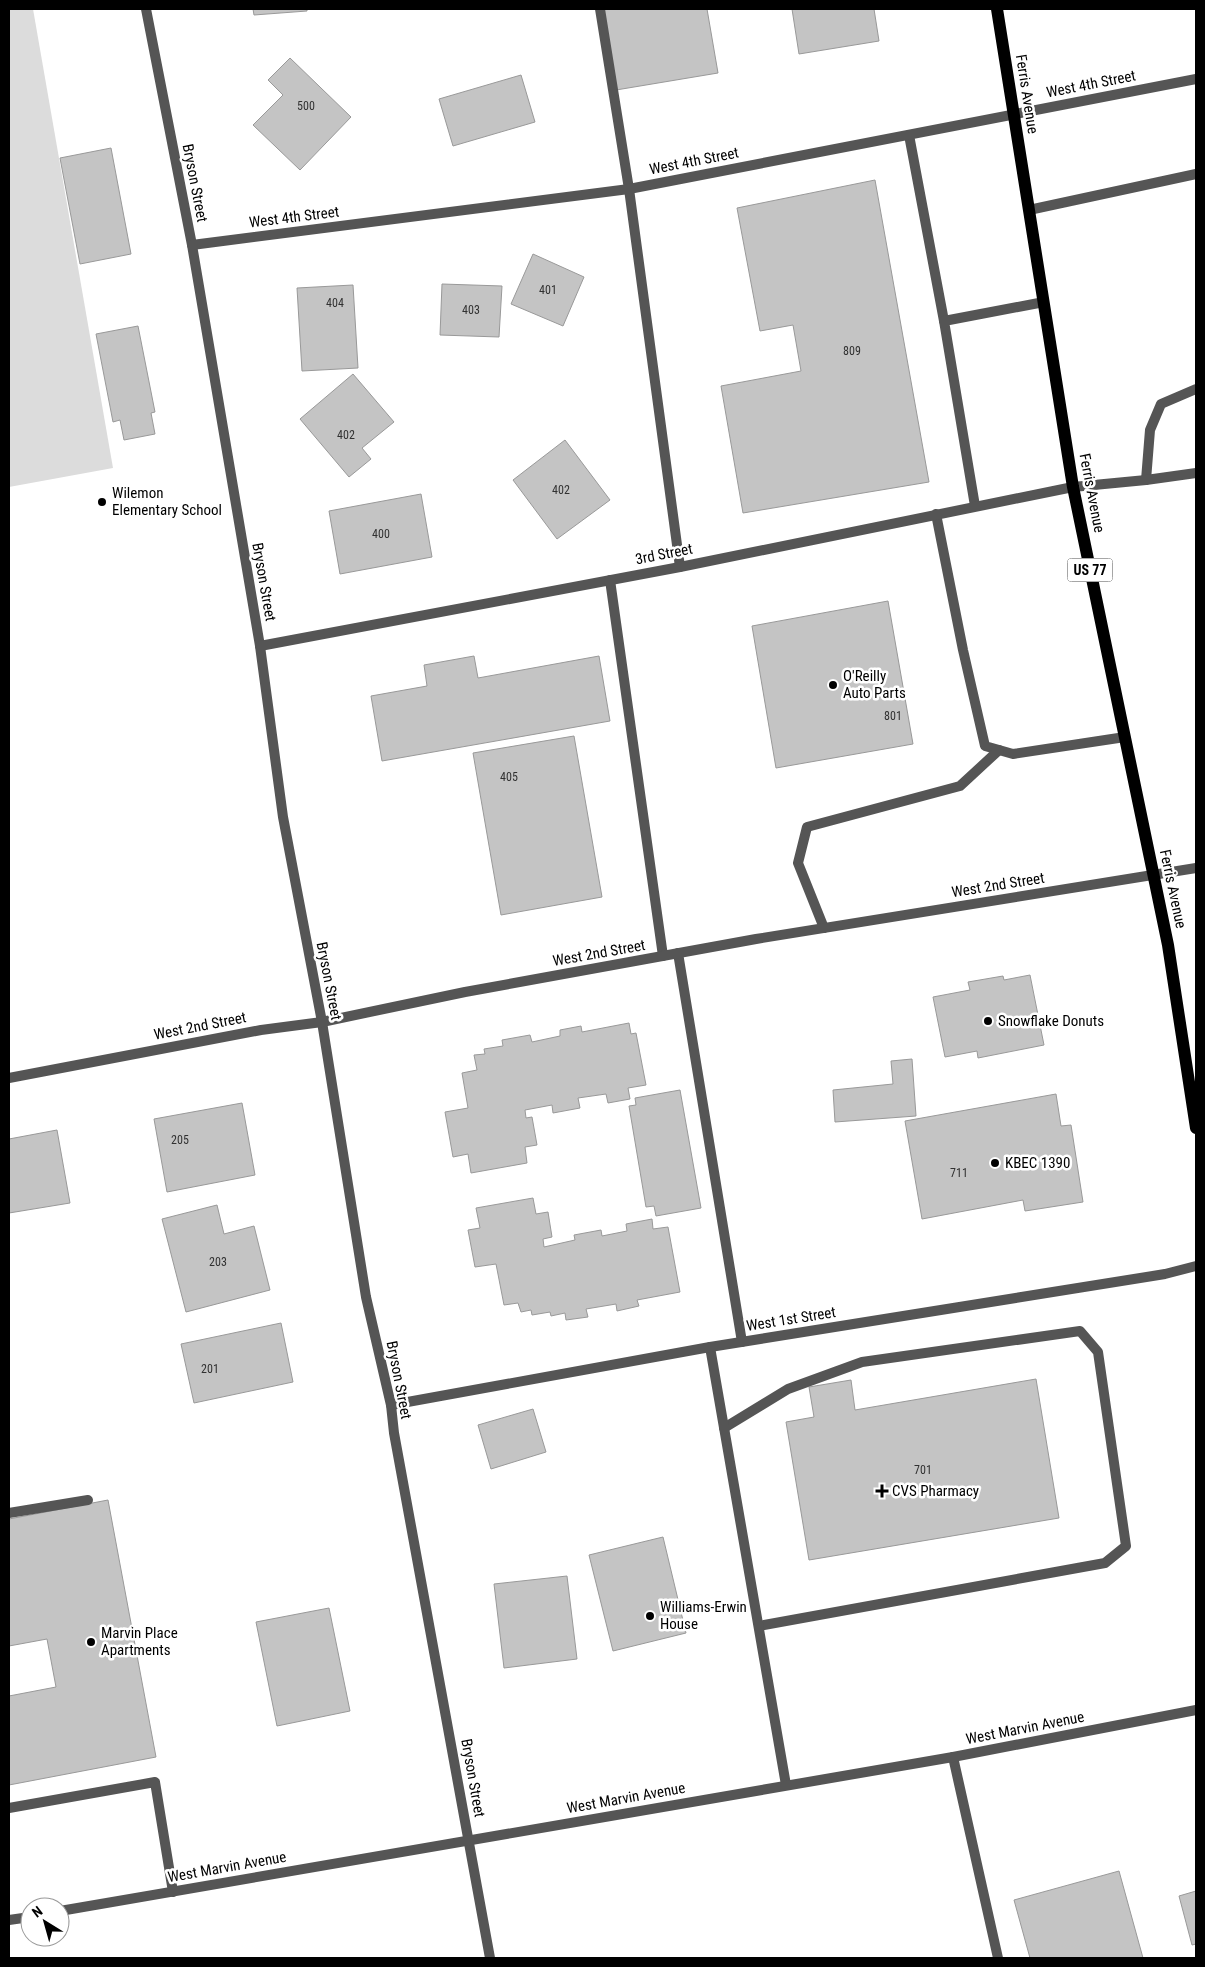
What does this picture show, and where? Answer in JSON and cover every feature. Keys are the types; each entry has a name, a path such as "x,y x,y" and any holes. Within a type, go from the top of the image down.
{"main road":[{"name":"Ferris Avenue","path":"997,9 1073,487 1168,945 1196,1128"}],"street":[{"name":"Bryson Street","path":"146,9 192,245 260,646 283,817 322,1022 366,1297 391,1405 394,1433 490,1958"},
{"path":"600,9 629,189 680,567"},
{"name":"West 4th Street","path":"192,245 629,189 1196,79"},
{"path":"909,135 944,321 975,506"},
{"path":"1029,210 1196,174"},
{"path":"944,321 1044,302"},
{"path":"1146,480 1150,430 1162,404 1196,389"},
{"name":"3rd Street","path":"260,646 680,567 1073,487 1196,473"},
{"path":"936,514 963,650 985,746 1013,754 1125,736"},
{"path":"610,580 662,956"},
{"path":"824,928 798,863 807,827 960,786 999,750"},
{"name":"West 2nd Street","path":"9,1078 260,1030 322,1022 465,992 678,953 1196,868"},
{"path":"678,953 742,1342"},
{"name":"West 1st Street","path":"391,1405 710,1347 1165,1274 1196,1266"},
{"path":"724,1428 788,1389 862,1362 1080,1331 1098,1352 1126,1546 1105,1563 759,1626"},
{"path":"710,1347 786,1785"},
{"path":"9,1513 88,1500"},
{"name":"West Marvin Avenue","path":"70,1909 953,1757 1196,1710"},
{"path":"953,1757 998,1958"},
{"path":"9,1808 155,1782 173,1892"}],"shaded area":[{"path":"9,9 33,9 113,468 9,487"}],"building":[{"path":"253,9 307,9 307,11 254,15"},
{"path":"602,9 707,9 718,73 616,90"},
{"path":"792,9 874,9 879,41 799,54"},
{"path":"290,58 351,117 300,170 253,125 283,95 268,80"},
{"path":"521,75 535,122 453,146 439,99"},
{"path":"111,148 131,254 80,264 60,158"},
{"path":"875,180 929,482 743,513 721,386 801,371 793,325 760,331 737,208"},
{"path":"533,254 584,277 563,326 511,304"},
{"path":"442,284 502,286 499,337 440,335"},
{"path":"353,285 358,368 302,371 297,288"},
{"path":"138,326 155,412 151,413 155,434 124,440 120,420 113,422 96,334"},
{"path":"353,374 394,422 362,448 371,459 349,477 300,419"},
{"path":"565,440 610,500 557,539 513,480"},
{"path":"421,494 432,557 340,574 329,511"},
{"name":"O'Reilly Auto Parts","path":"888,601 913,744 776,768 752,626"},
{"path":"474,656 478,678 599,656 610,721 382,761 371,696 427,686 424,665"},
{"path":"574,736 602,897 501,915 473,753"},
{"name":"Snowflake Donuts","path":"1030,975 1044,1045 978,1058 977,1051 945,1057 933,997 970,990 968,982 1003,976 1004,980"},
{"path":"629,1023 631,1034 636,1033 646,1085 628,1088 630,1099 608,1103 606,1094 578,1098 580,1108 553,1113 552,1105 525,1110 526,1118 532,1117 537,1145 525,1147 527,1163 471,1173 468,1154 453,1157 445,1112 468,1108 462,1073 477,1070 474,1055 485,1054 484,1049 503,1046 502,1040 530,1035 532,1042 560,1036 560,1030 581,1026 582,1032"},
{"path":"912,1059 916,1116 835,1122 833,1090 893,1084 891,1061"},
{"path":"680,1090 701,1208 656,1216 654,1206 646,1207 629,1106 636,1105 635,1098"},
{"name":"KBEC 1390","path":"1056,1094 1061,1126 1071,1125 1083,1202 1025,1211 1023,1200 922,1219 905,1121"},
{"path":"242,1103 255,1175 167,1192 154,1119"},
{"path":"57,1130 70,1203 9,1213 9,1139"},
{"path":"533,1198 536,1214 548,1212 552,1237 543,1239 544,1247 575,1240 574,1235 601,1230 602,1236 627,1231 626,1224 652,1219 653,1229 668,1227 680,1292 637,1300 639,1306 617,1311 616,1304 586,1309 588,1317 566,1320 565,1313 551,1316 550,1312 532,1315 531,1310 521,1312 518,1303 504,1305 496,1264 475,1267 468,1230 480,1228 476,1208"},
{"path":"217,1205 224,1234 254,1226 270,1290 186,1312 162,1219"},
{"path":"281,1323 293,1382 194,1403 181,1344"},
{"name":"CVS Pharmacy","path":"1036,1379 1059,1518 809,1560 786,1422 814,1417 809,1387 851,1380 855,1410"},
{"path":"533,1409 546,1452 491,1469 478,1425"},
{"name":"Marvin Place Apartments","path":"108,1500 156,1757 9,1785 9,1696 56,1687 47,1639 9,1646 9,1519"},
{"path":"663,1537 686,1633 613,1651 589,1555"},
{"path":"567,1576 577,1659 504,1668 494,1584"},
{"path":"329,1608 350,1711 277,1726 256,1622"},
{"path":"1119,1871 1143,1958 1030,1958 1014,1900"},
{"path":"1196,1891 1196,1944 1192,1945 1179,1896"}],"place":[{"name":"Wilemon Elementary School","path":"102,502"},
{"name":"O'Reilly Auto Parts","path":"833,685"},
{"name":"Snowflake Donuts","path":"988,1021"},
{"name":"KBEC 1390","path":"995,1163"},
{"name":"CVS Pharmacy","path":"882,1491"},
{"name":"Williams-Erwin House","path":"650,1616"},
{"name":"Marvin Place Apartments","path":"91,1642"}]}
